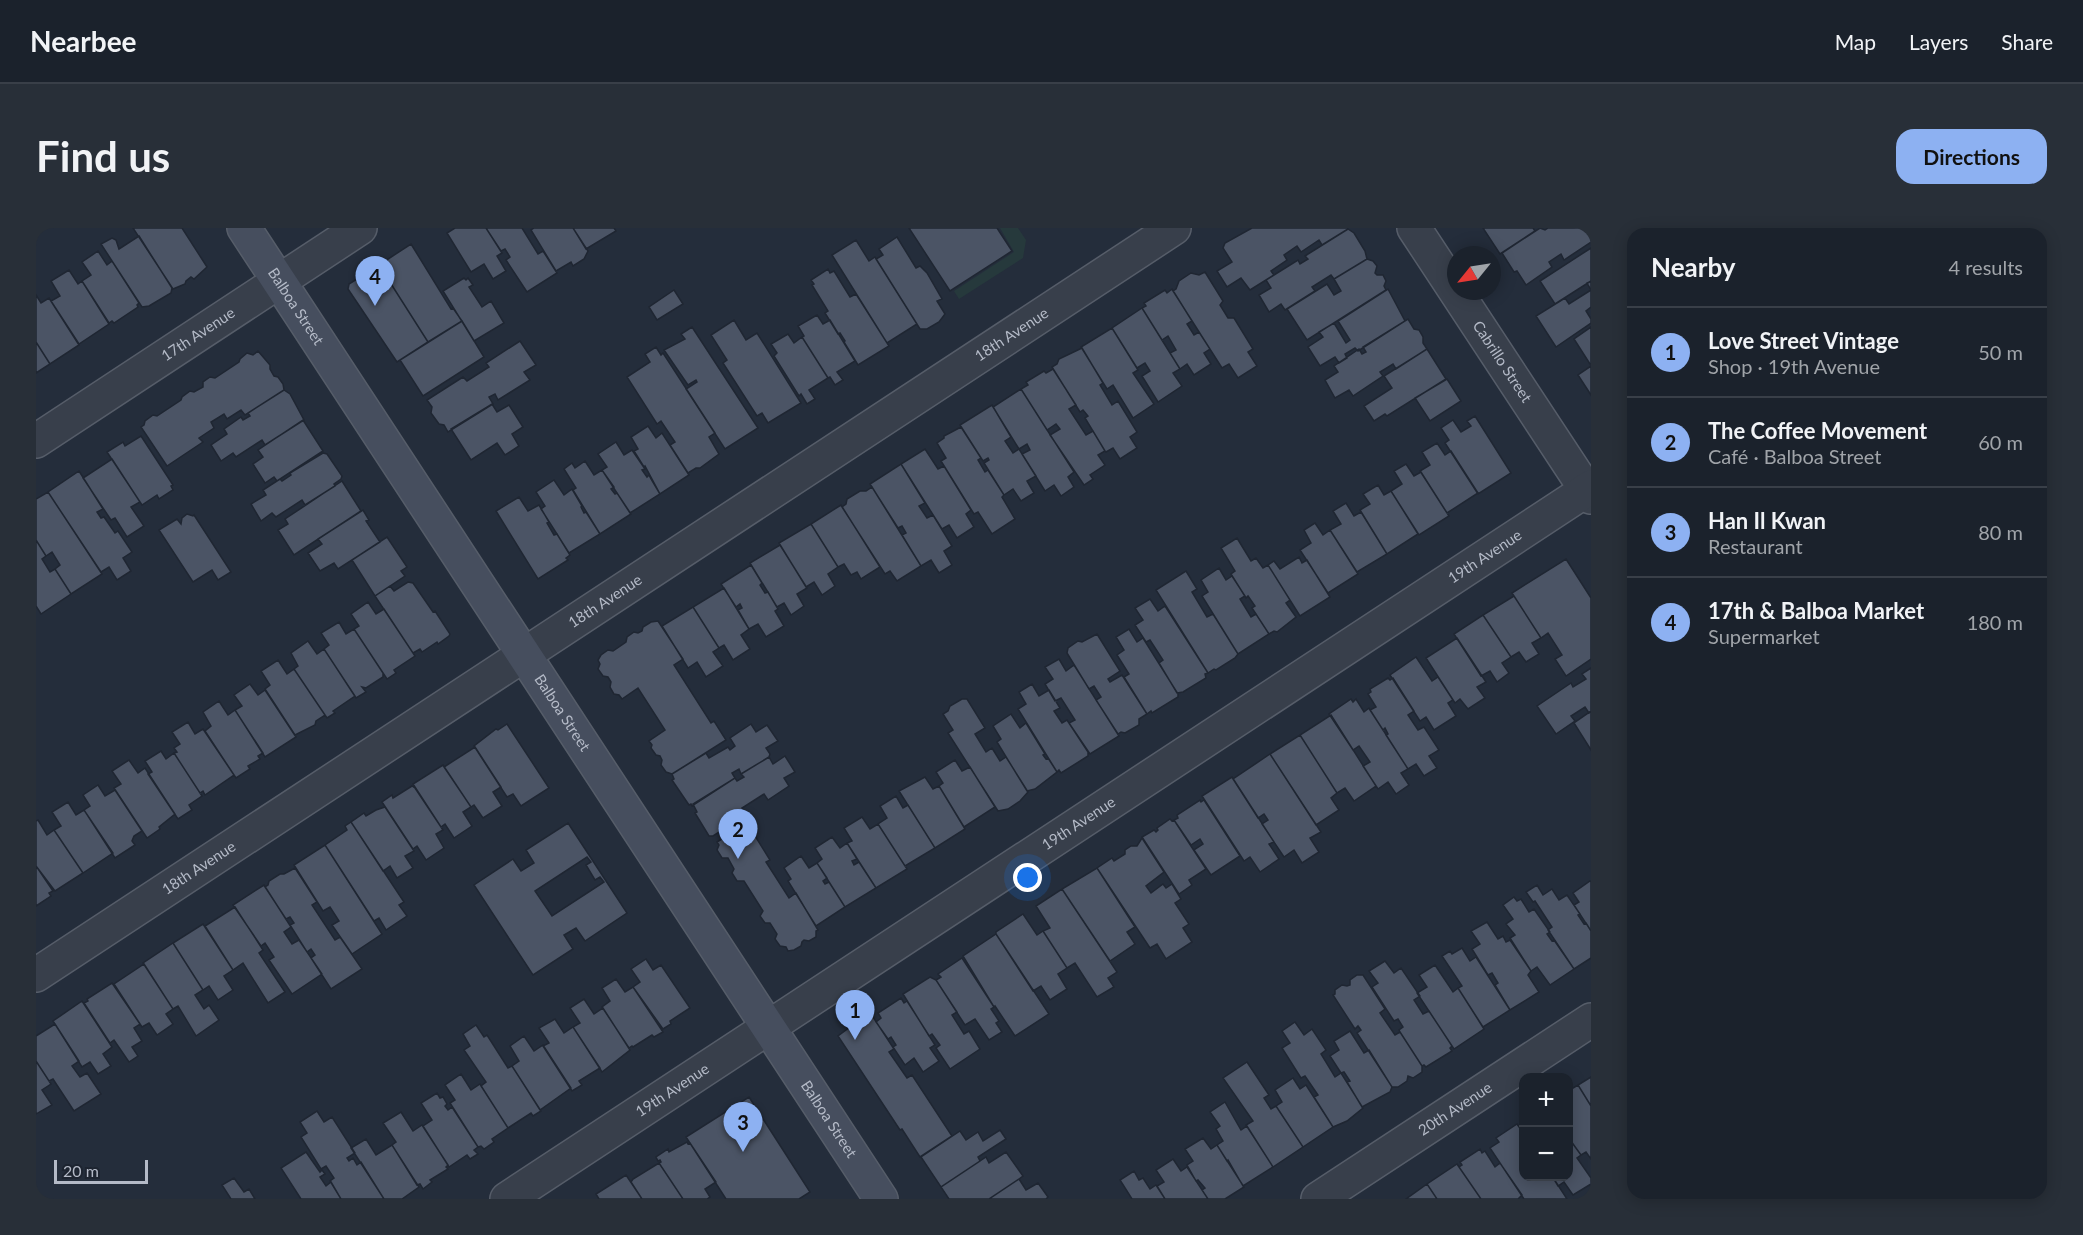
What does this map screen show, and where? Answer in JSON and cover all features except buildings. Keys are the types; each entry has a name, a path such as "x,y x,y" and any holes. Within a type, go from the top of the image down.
{"street":[{"name":"Balboa Street","path":"244,228 881,1199"},
{"name":"17th Avenue","path":"36,441 360,228"},
{"name":"18th Avenue","path":"36,975 1174,228"},
{"name":"Cabrillo Street","path":"1414,228 1590,491"},
{"name":"19th Avenue","path":"507,1199 1590,491"},
{"name":"20th Avenue","path":"1318,1199 1591,1020"}],"shaded area":[{"path":"1000,228 1018,228 1026,240 1023,258 959,299 954,291 1014,252"}],"place":[{"name":"17th & Balboa Market","path":"375,306"},
{"name":"The Coffee Movement","path":"738,859"},
{"name":"Love Street Vintage","path":"855,1040"},
{"name":"Han Il Kwan","path":"743,1152"}]}
